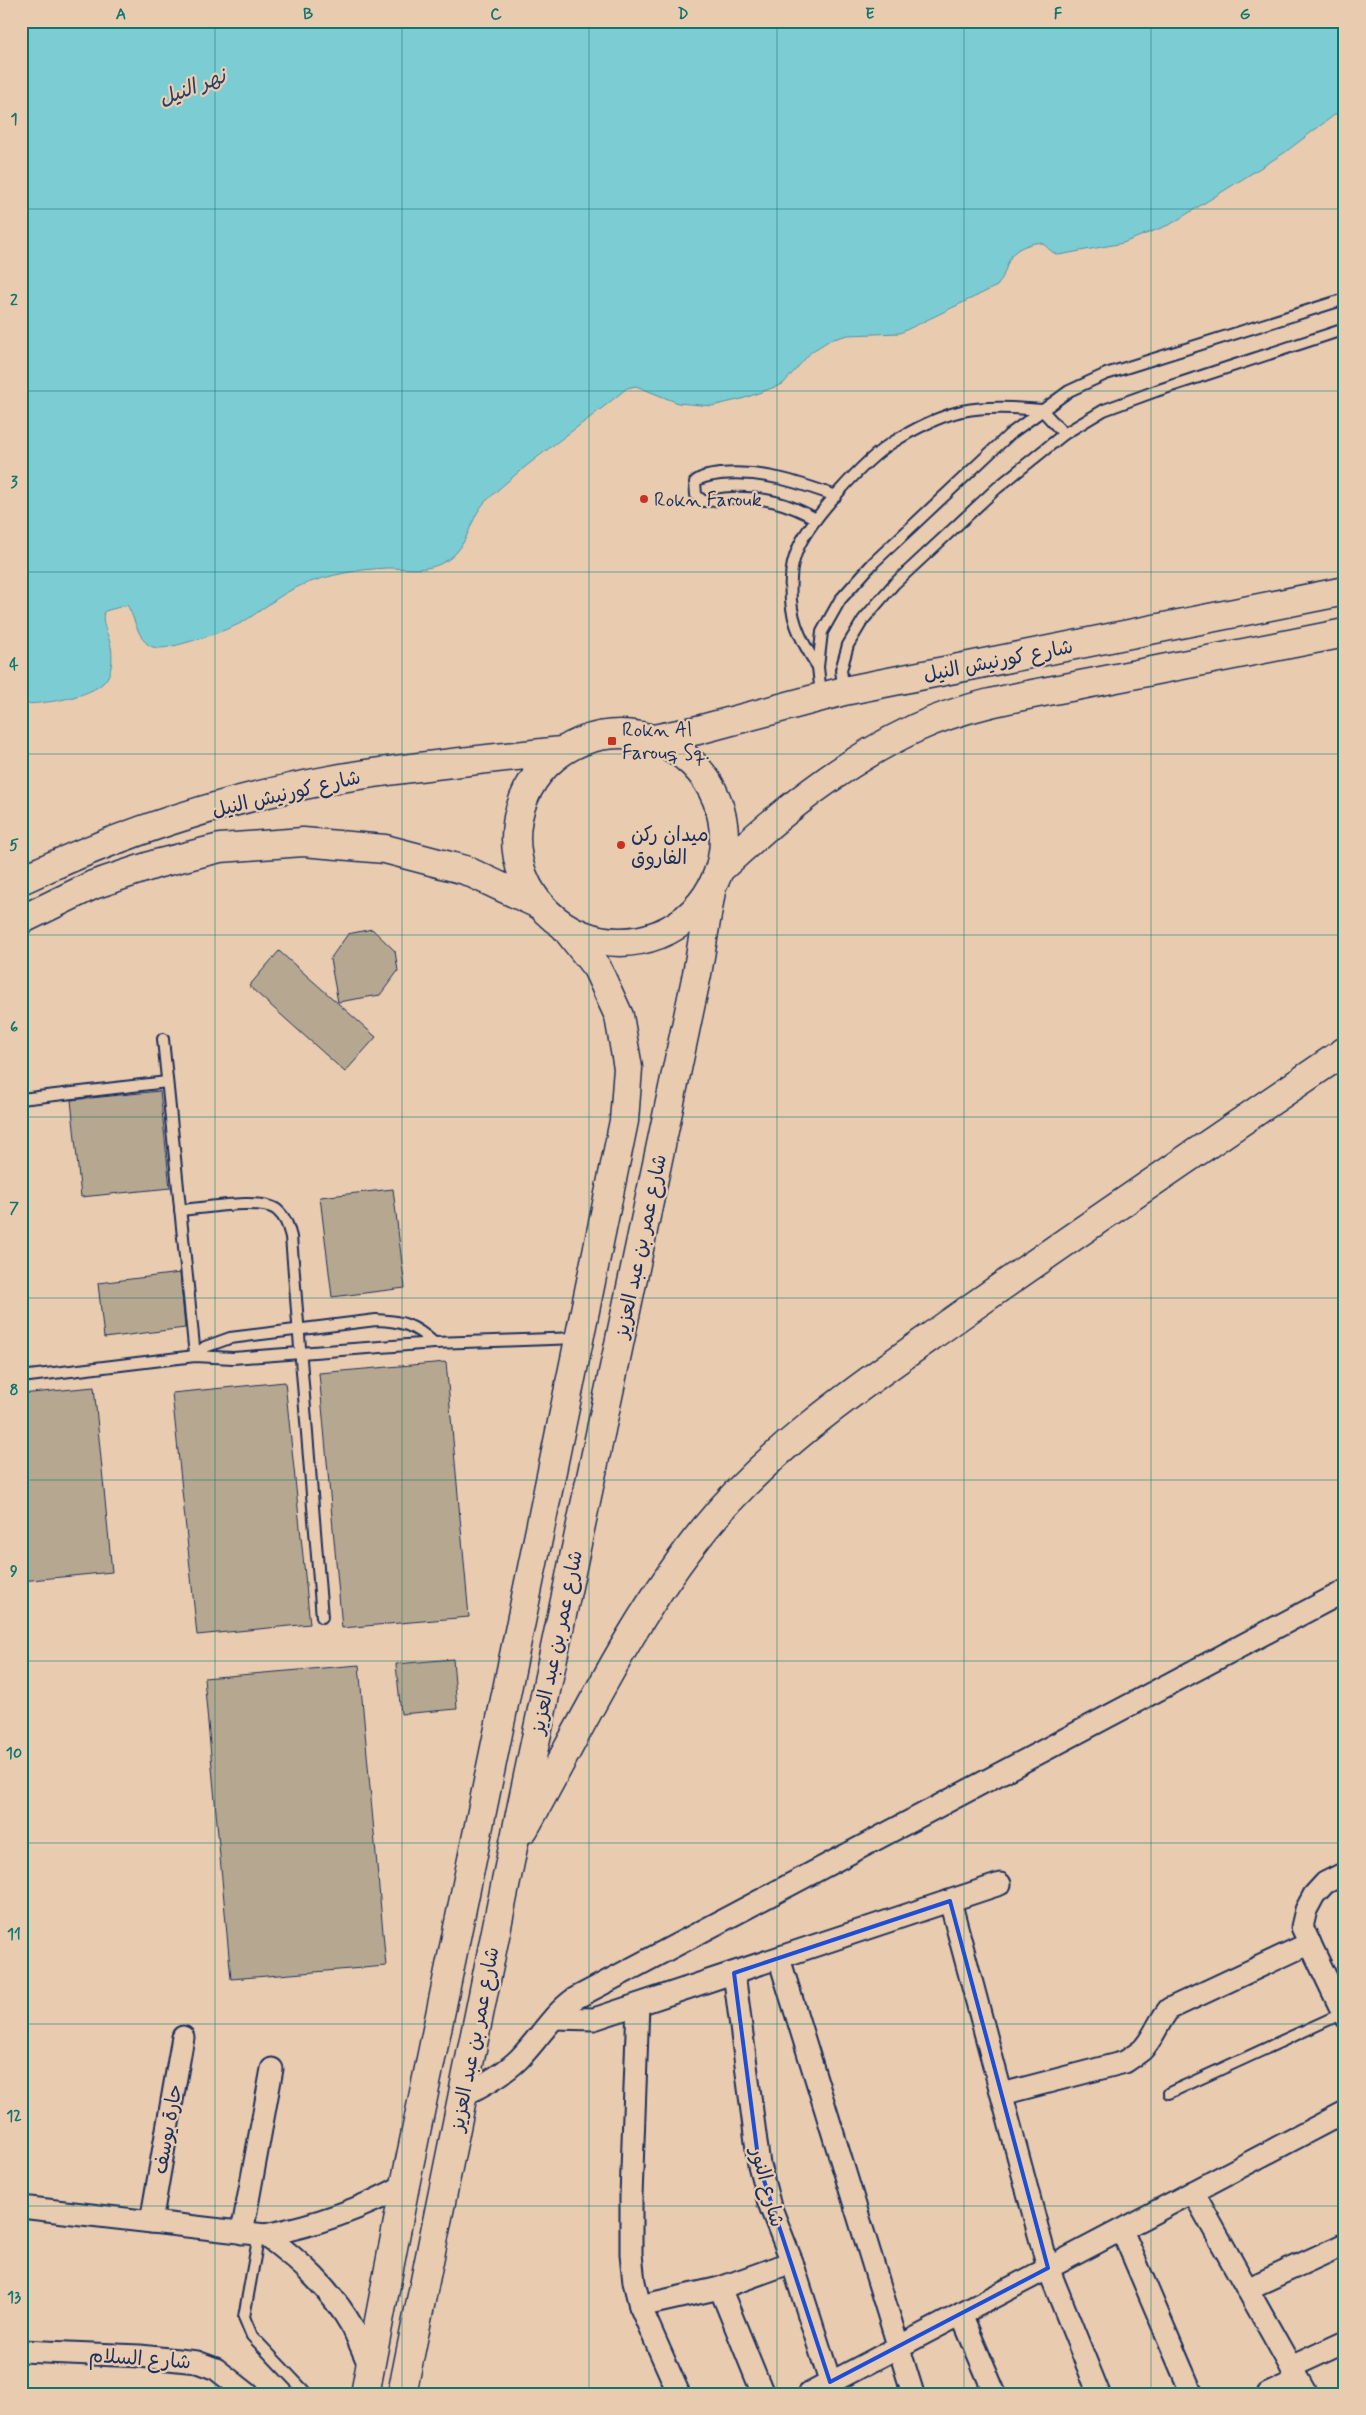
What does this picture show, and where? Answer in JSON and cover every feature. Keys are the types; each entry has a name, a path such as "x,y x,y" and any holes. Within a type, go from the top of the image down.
{"main road":[{"name":"شارع كورنيش النيل","path":"654,739 698,730 832,695 1345,591"},
{"name":"شارع كورنيش النيل","path":"716,880 766,826 827,781 880,746 918,727 1007,699 1345,634"},
{"path":"623,733 654,739 678,751 698,768 714,791 723,816 725,843 716,880 694,913 671,930 645,940 617,943 590,938 564,926 540,905 529,887 520,867 516,845 517,823 522,802 532,782 546,765 562,751 591,737 623,733"},
{"name":"شارع كورنيش النيل","path":"21,880 112,841 225,805 340,778 562,751"},
{"name":"شارع كورنيش النيل","path":"21,920 93,885 156,864 220,848 302,842 385,849 439,863 465,870 540,905"},
{"name":"شارع عمر بن عبد العزيز","path":"402,2394 512,1852 716,880"},
{"name":"شارع عمر بن عبد العزيز","path":"365,2394 405,2185 624,1121 628,1068 619,1016 597,968 564,926"},
{"path":"512,1852 606,1676 652,1598 707,1526 770,1459 866,1382 1063,1244 1345,1051"}],"street":[{"path":"463,2096 503,2073 518,2060 564,2006 574,1999 1345,1591"},
{"path":"1344,2015 1302,1927 1306,1910 1314,1895 1325,1883 1345,1873"},
{"path":"554,2018 594,2019 1000,1884"},
{"path":"950,1900 1048,2268 1100,2394"},
{"path":"1002,2094 1125,2062 1142,2050 1169,2009 1310,1943"},
{"path":"779,1958 913,2394"},
{"name":"شارع النور","path":"734,1973 759,2165 769,2203 792,2262 832,2388"},
{"path":"638,2004 631,2254 634,2282 640,2306 678,2394"},
{"name":"حارة يوسف","path":"151,2222 183,2037"},
{"path":"255,2234 272,2069"},
{"path":"809,2394 832,2388 961,2314 1345,2112"},
{"path":"21,2206 255,2234 302,2228 338,2217 372,2203 405,2185"},
{"path":"1193,2192 1298,2380"},
{"path":"1122,2230 1192,2394"},
{"path":"255,2234 300,2261 329,2292 353,2328 370,2367"},
{"path":"1247,2289 1345,2244"},
{"path":"640,2306 720,2288 792,2262"},
{"path":"720,2288 763,2394"},
{"path":"961,2314 995,2394"},
{"path":"1268,2394 1298,2380 1345,2342"},
{"name":"شارع السلام","path":"21,2351 140,2356 202,2363 216,2369 248,2394"}],"lane":[{"path":"818,668 822,632 846,594 874,562 1010,434 1069,391 1106,374 1345,299"},
{"path":"832,695 848,644 863,620 894,584 997,488 1064,434 1104,410 1345,328"},
{"path":"832,695 801,640 791,610 790,577 799,546 816,519 836,496 888,445 923,424 962,412 1002,407 1042,410 1064,434"},
{"path":"816,519 794,506 771,499 747,497 703,502 696,495 695,482 701,478 714,475 759,474 781,477 836,496"},
{"path":"163,1039 194,1356"},
{"path":"21,1099 167,1082"},
{"path":"180,1210 259,1204 275,1209 287,1220 291,1237 322,1617"},
{"path":"194,1356 204,1347 216,1341 376,1320 398,1321 418,1329 434,1343"},
{"path":"21,1377 194,1356 220,1359 301,1355 434,1343 579,1338"},
{"path":"1169,2093 1344,2015"},
{"path":"255,2234 244,2317 246,2327 252,2336 306,2394"}],"highlighted area":[{"path":"950,1901 1048,2268 830,2382 759,2165 734,1973"}],"water":[{"name":"نهر النيل","path":"21,21 1345,21 1345,107 1284,153 1171,224 1123,243 1059,255 1041,243 1020,248 1011,257 997,286 900,333 848,335 830,340 811,352 783,384 742,399 712,406 678,403 636,386 627,388 519,472 485,502 480,508 461,547 449,559 434,566 419,569 387,568 355,571 312,581 286,593 241,623 165,648 158,648 146,643 138,631 127,605 105,611 103,619 112,655 111,669 105,681 89,692 78,696 41,703 21,704"}],"building":[{"path":"372,929 395,951 398,971 380,995 338,1002 330,959 348,934"},
{"path":"279,951 376,1037 345,1072 249,986"},
{"path":"160,1091 170,1188 81,1197 71,1100"},
{"path":"393,1189 405,1288 332,1297 320,1197"},
{"path":"180,1273 185,1328 104,1338 98,1283"},
{"path":"446,1362 469,1617 342,1628 319,1373"},
{"path":"285,1382 310,1624 197,1635 172,1393"},
{"path":"94,1387 112,1572 21,1581 21,1394"},
{"path":"453,1659 457,1709 401,1714 396,1664"},
{"path":"359,1665 386,1966 231,1979 204,1678"}],"place":[{"name":"Rokn Farouk","path":"644,499"},
{"name":"Rokn Al Farouq Sq.","path":"612,741"},
{"name":"ميدان ركن الفاروق","path":"621,845"}]}
